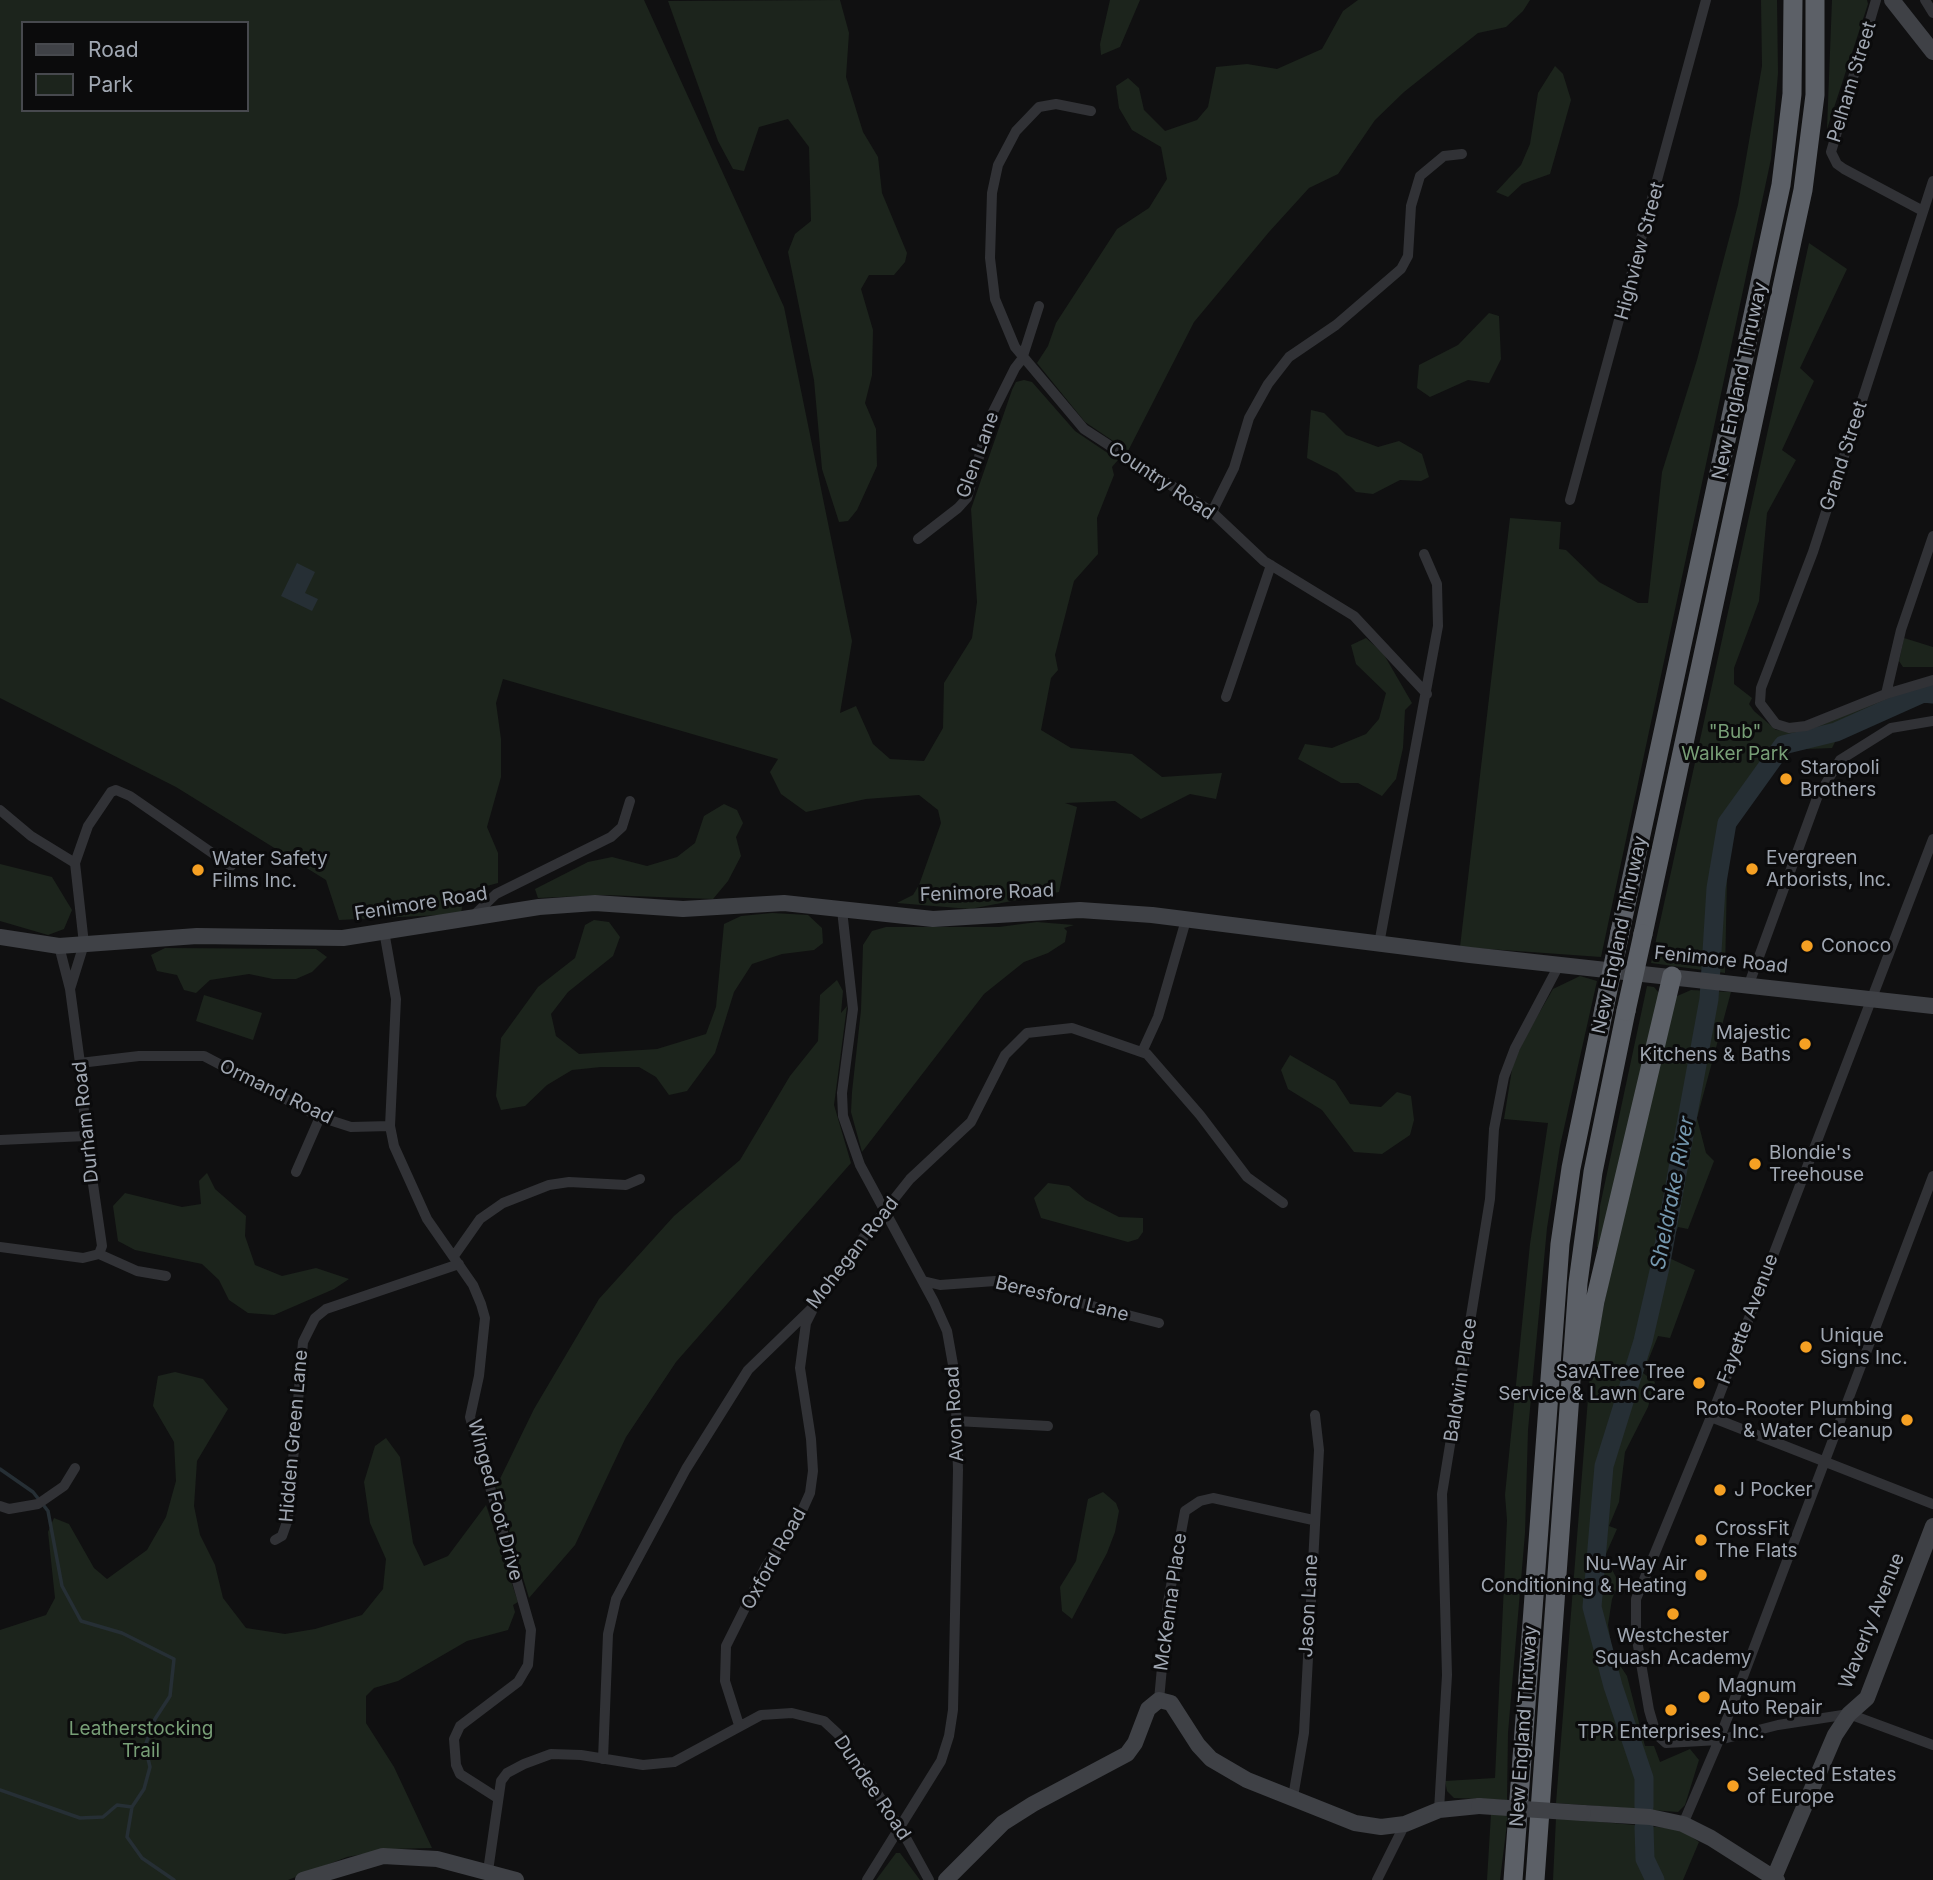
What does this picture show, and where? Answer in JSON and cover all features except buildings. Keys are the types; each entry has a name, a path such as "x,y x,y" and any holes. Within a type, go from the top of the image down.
{"highway":[{"name":"New England Thruway","path":"1513,1880 1560,1244 1571,1168 1781,186 1792,94 1793,0"},
{"name":"New England Thruway","path":"1535,1880 1582,1247 1597,1147 1800,209 1815,94 1815,0"},
{"path":"1562,1504 1578,1427 1591,1320 1672,976"}],"street":[{"name":"Highview Street","path":"1570,500 1654,201 1706,0"},
{"name":"Pelham Street","path":"1876,0 1831,152 1837,164 1923,211"},
{"path":"1892,0 1933,52"},
{"path":"1925,0 1933,13"},
{"name":"Country Road","path":"1091,111 1056,104 1039,107 1016,131 998,165 992,193 991,272 1000,315 1022,359 1084,429 1212,512 1271,565 1354,616 1427,694"},
{"path":"1212,512 1234,468 1249,418 1268,384 1289,357 1336,325 1401,269 1408,256 1411,206 1420,176 1444,156 1462,154"},
{"name":"Grand Street","path":"1886,694 1806,726 1776,724 1760,703 1761,688 1813,552 1933,181"},
{"name":"Glen Lane","path":"918,539 967,498 991,416 1014,368 1022,359 1039,306"},
{"path":"1933,536 1901,630 1886,694 1933,680"},
{"path":"1379,944 1427,694 1440,606 1437,584 1424,554"},
{"path":"1226,696 1271,565"},
{"path":"1749,984 1817,798 1840,760 1891,728 1933,721"},
{"path":"84,944 75,863 88,826 104,800 116,790 130,796 230,866"},
{"path":"471,918 502,890 611,836 622,827 630,801"},
{"path":"0,810 31,836 75,863"},
{"name":"Fayette Avenue","path":"1849,1713 1778,1725 1719,1740 1666,1743 1656,1734 1636,1634 1636,1599 1711,1418 1933,839"},
{"name":"Fenimore Road","path":"0,937 59,946 197,936 343,938 539,907 595,903 683,909 784,903 933,919 1080,910 1933,1006"},
{"name":"Avon Road","path":"842,910 853,1009 842,1093 843,1116 860,1166 943,1321 952,1352 958,1470 953,1710 942,1761 867,1880"},
{"path":"1186,920 1157,1017 1142,1052 1168,1076 1247,1177 1283,1203"},
{"name":"Winged Foot Drive","path":"384,931 396,999 390,1126 394,1146 412,1189 473,1285 485,1318 479,1376 470,1416 531,1630 528,1665 518,1682 460,1726 454,1738 456,1765 460,1774 496,1797"},
{"name":"Durham Road","path":"70,989 84,944"},
{"name":"Durham Road","path":"59,946 70,989 86,1136 102,1246 99,1254"},
{"name":"Baldwin Place","path":"1439,1810 1447,1675 1442,1494 1490,1199 1494,1129 1504,1077 1515,1048 1559,965"},
{"name":"Mohegan Road","path":"603,1759 608,1634 625,1577 727,1398 748,1370 814,1306 848,1257 910,1179 971,1122 1005,1055 1027,1033 1072,1028 1142,1052"},
{"name":"Ormand Road","path":"79,1063 139,1056 204,1056 320,1116 351,1127 390,1126"},
{"path":"296,1171 320,1116"},
{"path":"0,1140 86,1136"},
{"path":"1683,1824 1719,1740 1933,1176"},
{"path":"456,1260 480,1219 503,1203 549,1185 626,1185 640,1180"},
{"path":"0,1247 83,1258 99,1254 136,1271 166,1276"},
{"name":"Hidden Green Lane","path":"275,1540 282,1536 288,1519 303,1342 315,1318 326,1309 456,1260"},
{"name":"Beresford Lane","path":"923,1281 940,1285 995,1281 1158,1323"},
{"name":"Oxford Road","path":"739,1725 724,1681 726,1646 765,1568 801,1513 810,1493 813,1471 811,1439 800,1368 806,1323 814,1306"},
{"name":"Jason Lane","path":"1293,1797 1304,1733 1313,1520 1319,1450 1315,1415"},
{"path":"1711,1418 1933,1504"},
{"path":"956,1421 1048,1426"},
{"path":"0,1506 9,1510 42,1501 64,1486 75,1468"},
{"name":"McKenna Place","path":"1159,1700 1168,1602 1185,1511 1200,1501 1213,1498 1313,1520"},
{"name":"Waverly Avenue","path":"1774,1880 1835,1735 1849,1713 1867,1699 1933,1526"},
{"path":"946,1880 1003,1824 1033,1804 1127,1754 1135,1743 1148,1709 1159,1700 1171,1703 1198,1745 1211,1759 1247,1780 1355,1823 1381,1827 1405,1824 1439,1810 1479,1806 1650,1817 1683,1824 1711,1838 1774,1880"},
{"name":"Dundee Road","path":"496,1797 501,1781 508,1773 551,1754 581,1755 643,1765 674,1762 761,1715 792,1713 824,1721 838,1734 901,1829 929,1880"},
{"path":"1849,1713 1933,1745"},
{"path":"488,1871 496,1797"},
{"path":"1377,1880 1405,1824"},
{"path":"303,1880 383,1856 437,1859 516,1880"}],"green space":[{"path":"0,0 644,0 784,307 852,641 840,713 856,706 873,744 890,759 924,761 943,728 944,683 972,638 977,602 971,509 1012,390 1016,382 1024,380 1032,382 1075,431 1118,460 1112,467 1114,475 1097,518 1098,554 1074,581 1055,655 1058,670 1051,678 1041,730 1071,748 1132,754 1162,777 1222,773 1216,799 1190,794 1141,819 1115,801 1065,803 1077,807 1059,892 970,909 897,903 913,895 919,885 941,823 938,810 919,795 866,799 806,812 781,794 770,772 778,759 503,679 496,703 501,739 501,777 487,827 498,853 498,883 464,892 461,914 339,920 326,880 176,787 0,698"},
{"path":"840,0 849,33 846,77 863,132 878,157 882,193 907,253 905,262 894,275 869,275 861,289 873,330 872,375 865,403 876,429 877,466 857,510 848,521 839,522 822,469 814,380 788,252 795,234 811,221 809,147 788,119 759,127 744,171 733,169 718,141 668,1"},
{"path":"1110,0 1140,0 1120,47 1101,55 1100,44"},
{"path":"1358,0 1530,0 1506,27 1478,33 1404,92 1375,120 1338,174 1309,188 1269,232 1194,322 1128,451 1085,422 1037,363 1048,346 1056,323 1117,229 1149,208 1167,179 1161,147 1132,130 1119,108 1116,86 1128,78 1139,88 1144,110 1165,131 1197,120 1208,107 1216,67 1247,64 1277,69 1322,49 1343,11"},
{"path":"1761,0 1777,0 1778,73 1771,159 1601,957 1460,947 1510,518 1561,522 1559,549 1566,550 1599,582 1638,603 1648,603 1662,472 1697,360 1738,205 1762,66"},
{"path":"1832,0 1867,0 1868,4 1827,129"},
{"path":"1555,66 1563,74 1571,100 1550,174 1522,184 1508,197 1496,192 1521,165 1530,144 1538,93"},
{"name":"\"Bub\" Walker Park","path":"1809,243 1847,269 1800,368 1814,381 1782,450 1796,460 1767,513 1759,601 1734,668 1734,684 1752,698 1749,704 1754,711 1776,730 1797,731 1891,694 1933,682 1933,701 1909,706 1838,736 1832,748 1783,750 1730,829 1723,871 1727,878 1725,973 1651,963"},
{"path":"1489,313 1499,316 1501,359 1489,383 1468,380 1430,397 1417,388 1419,365 1458,345"},
{"path":"1311,410 1324,413 1346,435 1378,447 1399,441 1422,454 1429,477 1421,481 1400,480 1373,494 1356,492 1337,473 1307,458"},
{"path":"1366,638 1383,653 1412,703 1405,710 1403,748 1396,779 1382,796 1358,783 1341,783 1298,759 1305,744 1332,748 1366,734 1379,719 1386,693 1356,664 1351,645"},
{"path":"1904,638 1933,647 1933,667 1903,667 1899,661"},
{"path":"724,804 737,810 743,823 736,837 741,856 728,881 713,899 604,895 538,898 535,889 588,862 612,857 647,866 677,857 695,843 704,816"},
{"path":"0,864 52,877 72,910 64,929 48,935 0,921"},
{"path":"772,913 808,915 822,928 823,943 814,950 782,954 752,964 734,992 715,1053 687,1091 669,1095 656,1077 639,1067 601,1067 572,1070 547,1085 525,1106 501,1110 496,1096 501,1038 538,987 575,958 585,925 594,920 609,922 620,937 613,956 568,992 551,1014 556,1036 579,1054 657,1049 706,1034 716,1007 724,924 741,916"},
{"path":"1037,922 1074,925 1064,928 1067,931 1065,942 1048,953 1024,962 984,994 862,1152 851,1112 861,1010 863,945 872,931 886,927 999,927"},
{"path":"165,948 316,949 327,957 312,972 296,979 273,979 249,974 210,980 196,993 184,990 177,975 157,971 151,955"},
{"path":"1580,976 1597,981 1560,1146 1547,1228 1528,1430 1525,1533 1508,1733 1507,1800 1454,1798 1447,1791 1445,1781 1495,1778 1507,1520 1505,1495 1530,1244 1548,1123 1504,1119 1513,1063 1527,1034 1553,989"},
{"path":"837,980 843,991 841,1013 847,1006 834,1105 851,1163 676,1362 626,1437 575,1545 529,1598 496,1487 534,1409 599,1299 674,1216 740,1160 790,1076 818,1041 820,995"},
{"path":"1647,986 1654,987 1659,993 1601,1248 1597,1247 1600,1206"},
{"path":"1691,990 1731,992 1697,1118 1706,1153 1714,1161 1688,1229 1678,1227 1667,1257 1695,1270 1670,1338 1658,1336 1643,1373 1655,1382 1648,1407 1625,1452 1619,1502 1609,1526 1617,1529 1605,1556 1619,1583 1612,1599 1608,1625 1613,1655 1627,1676 1645,1746 1654,1746 1660,1762 1690,1749 1699,1760 1685,1805 1678,1812 1556,1803 1590,1373 1617,1241 1675,997"},
{"path":"204,995 262,1013 253,1040 196,1021"},
{"path":"1290,1055 1335,1081 1350,1104 1381,1107 1397,1092 1411,1096 1414,1120 1410,1135 1382,1154 1354,1152 1322,1110 1288,1089 1281,1070"},
{"path":"207,1173 215,1189 246,1216 245,1236 255,1265 282,1276 316,1268 349,1279 334,1289 274,1315 248,1313 229,1300 219,1280 202,1264 135,1250 118,1241 113,1206 125,1193 182,1207 201,1204 199,1181"},
{"path":"1048,1183 1069,1186 1086,1200 1119,1217 1143,1218 1143,1232 1138,1239 1128,1242 1041,1218 1034,1198"},
{"name":"Leatherstocking Trail","path":"175,1372 203,1379 228,1409 197,1461 194,1506 200,1535 215,1565 223,1598 246,1628 285,1634 315,1629 362,1615 383,1589 386,1559 370,1523 364,1482 375,1446 386,1438 400,1457 413,1543 424,1566 448,1556 486,1505 518,1602 513,1605 515,1612 508,1630 467,1641 398,1681 374,1688 366,1696 366,1723 394,1767 432,1848 391,1849 347,1857 288,1880 0,1880 0,1630 46,1615 55,1598 48,1532 54,1518 69,1524 94,1568 107,1579 147,1550 166,1517 176,1481 174,1442 153,1406 158,1376"},
{"path":"1103,1492 1116,1503 1119,1511 1115,1532 1107,1553 1072,1619 1062,1611 1060,1587 1076,1561 1088,1499"},
{"path":"1491,1814 1508,1815 1500,1880 1487,1880"},
{"path":"1556,1818 1680,1829 1699,1842 1683,1880 1553,1880"},
{"path":"896,1853 900,1853 920,1880 876,1880"}],"shaded area":[{"path":"297,563 315,572 305,593 318,599 312,611 281,596"}],"waterway":[{"name":"Sheldrake River","path":"1644,1807 1644,1778 1613,1686 1592,1607 1604,1466 1643,1341 1660,1267 1709,999 1716,888 1727,823 1783,745 1836,732 1923,693 1933,694"},
{"path":"0,1469 33,1492 48,1511 62,1586 81,1621 122,1633 174,1659 170,1696 155,1719 145,1746 150,1767 144,1789 132,1807 127,1837 142,1858 174,1880"},
{"path":"0,1790 80,1818 103,1817 117,1805 132,1807"},
{"name":"Sheldrake River","path":"1644,1827 1645,1859 1655,1880"}],"place":[{"name":"Staropoli Brothers","path":"1786,779"},
{"name":"Evergreen Arborists, Inc.","path":"1752,869"},
{"name":"Water Safety Films Inc.","path":"198,870"},
{"name":"Conoco","path":"1807,946"},
{"name":"Majestic Kitchens & Baths","path":"1805,1044"},
{"name":"Blondie's Treehouse","path":"1755,1164"},
{"name":"Unique Signs Inc.","path":"1806,1347"},
{"name":"SavATree Tree Service & Lawn Care","path":"1699,1383"},
{"name":"Roto-Rooter Plumbing & Water Cleanup","path":"1907,1420"},
{"name":"J Pocker","path":"1720,1490"},
{"name":"CrossFit The Flats","path":"1701,1540"},
{"name":"Nu-Way Air Conditioning & Heating","path":"1701,1575"},
{"name":"Westchester Squash Academy","path":"1673,1614"},
{"name":"Magnum Auto Repair","path":"1704,1697"},
{"name":"TPR Enterprises, Inc.","path":"1671,1710"},
{"name":"Selected Estates of Europe","path":"1733,1786"}]}
